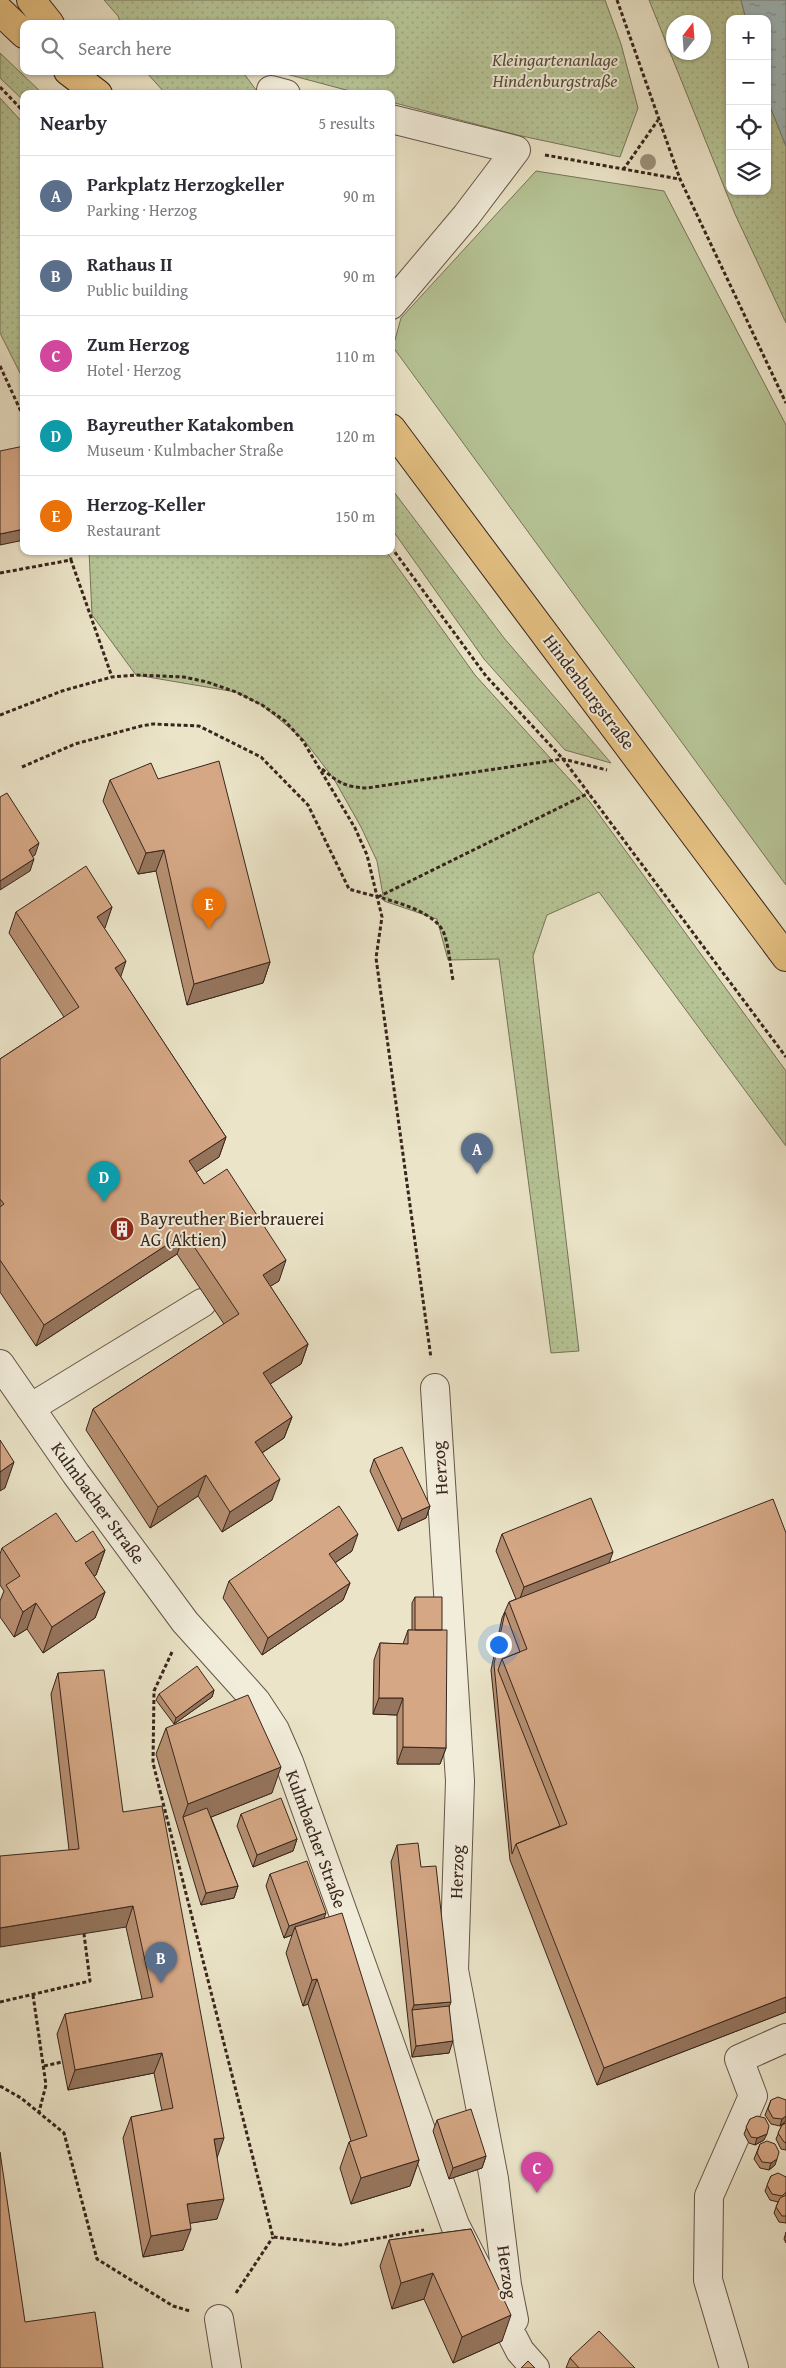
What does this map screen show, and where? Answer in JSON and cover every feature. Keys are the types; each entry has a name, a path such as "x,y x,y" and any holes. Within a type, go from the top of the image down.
{"main road":[{"path":"31,0 47,20"},
{"path":"0,11 20,30"},
{"path":"73,75 93,90"},
{"path":"86,75 96,90"},
{"name":"Hindenburgstraße","path":"395,433 786,957"}],"street":[{"path":"395,120 516,150 466,216 395,300"},
{"path":"30,1408 202,1304"},
{"name":"Kulmbacher Straße","path":"0,1364 185,1622 256,1701 275,1730 292,1771 455,2224 528,2360"},
{"name":"Herzog","path":"435,1388 460,1781 454,1970 494,2179 508,2284 528,2360"},
{"path":"734,2368 708,2280 709,2196 753,2096 739,2059 786,2038"},
{"path":"219,2319 227,2368"}],"path":[{"path":"617,0 680,179 786,403"},
{"path":"0,87 20,108"},
{"path":"624,170 658,120"},
{"path":"516,150 680,179"},
{"path":"0,366 20,409"},
{"path":"395,552 486,676 563,759 786,1057"},
{"path":"70,555 70,560 112,677"},
{"path":"0,573 70,560"},
{"path":"0,715 34,701 112,677 136,675 184,677 236,692 262,705 285,720 320,767 367,855 382,917 376,958 421,1273 435,1388"},
{"path":"22,767 74,744 141,726 162,724 199,726 261,757 308,805 349,889 421,911 437,922 444,932 453,980"},
{"path":"320,767 336,781 348,787 367,788 563,759"},
{"path":"378,898 589,793"},
{"path":"0,2086 22,2098 64,2134 97,2259 172,2306 219,2319 273,2237 153,1763 154,1691 185,1622"},
{"path":"0,2002 90,1982 84,1934"},
{"path":"33,1995 46,2085 39,2112"},
{"path":"44,2066 62,2062"},
{"path":"273,2237 341,2246 455,2224"}],"green space":[{"name":"Kleingartenanlage Hindenburgstraße","path":"104,0 605,0 621,44 638,108 620,157 517,135 395,103 395,90 346,90 290,75 395,75 395,20 120,20"},
{"path":"649,0 741,0 745,15 726,15 726,192 673,60 711,60 711,15 666,15 666,42"},
{"path":"0,53 20,72 20,75 23,75 39,90 20,90 20,97 0,78"},
{"path":"149,75 245,75 256,90 162,90"},
{"path":"0,98 20,120 20,373 0,333"},
{"path":"771,109 786,146 786,323 727,195 771,195"},
{"path":"536,171 664,191 786,425 786,885 395,350 395,340 401,318"},
{"path":"395,493 504,638 611,763 565,750 484,659 395,534"},
{"path":"89,555 389,555 475,675 590,802 786,1071 786,1146 599,892 547,915 533,956 579,1351 551,1353 499,959 448,960 437,919 384,901 377,861 361,827 334,779 304,740 262,705 236,692 136,675 92,615"}],"water":[{"path":"741,0 786,0 786,146 771,109 771,15 745,15"}],"building":[{"path":"20,447 20,530 0,534 0,451"},
{"path":"219,761 270,962 194,984 164,850 146,853 110,780 151,763 158,779"},
{"path":"7,793 39,843 29,850 34,859 0,881 0,797"},
{"name":"Bayreuther Bierbrauerei AG (Aktien)","path":"86,866 112,907 97,917 126,961 115,968 226,1137 189,1161 204,1184 227,1169 286,1260 263,1275 308,1344 263,1373 292,1417 255,1442 280,1479 230,1512 206,1475 158,1507 93,1409 239,1314 185,1233 44,1325 0,1260 0,1207 4,1204 0,1199 0,1059 79,1007 16,912"},
{"path":"0,1440 14,1462 0,1472"},
{"path":"402,1447 430,1506 402,1519 374,1459"},
{"path":"591,1498 613,1552 524,1587 502,1534"},
{"path":"773,1499 786,1533 786,1997 604,2068 516,1844 567,1824 502,1659 527,1649 509,1602"},
{"path":"339,1506 358,1534 329,1554 350,1583 268,1638 229,1581"},
{"path":"56,1513 76,1542 93,1531 105,1550 85,1563 105,1592 52,1627 36,1603 23,1612 6,1585 20,1576 2,1548"},
{"path":"415,1597 442,1597 442,1630 415,1630"},
{"path":"505,1612 520,1652 502,1659 498,1670 560,1826 516,1844 512,1854 494,1664"},
{"path":"408,1630 447,1630 446,1748 403,1747 403,1698 379,1698 380,1643 408,1644"},
{"path":"197,1666 214,1690 176,1718 159,1694"},
{"path":"104,1670 123,1812 162,1806 224,2138 214,2139 224,2199 187,2204 191,2229 151,2236 131,2117 173,2108 162,2053 75,2070 65,2014 153,1997 133,1906 0,1928 0,1856 79,1849 58,1673"},
{"path":"248,1695 281,1767 188,1804 166,1728"},
{"path":"281,1798 297,1839 257,1855 241,1814"},
{"path":"207,1808 238,1886 206,1893 183,1817"},
{"path":"418,1843 421,1867 436,1866 451,2002 414,2005 397,1845"},
{"path":"307,1861 326,1913 289,1926 270,1874"},
{"path":"342,1913 419,2160 361,2178 349,2142 367,2136 317,1979 312,1980 295,1927"},
{"path":"449,2006 453,2041 416,2046 412,2010"},
{"path":"778,2097 786,2100 786,2116 782,2119 773,2118 768,2109 771,2100"},
{"path":"471,2109 486,2156 453,2168 437,2120"},
{"path":"757,2116 765,2118 769,2126 767,2134 757,2138 751,2137 746,2127 750,2119"},
{"path":"786,2123 786,2143 778,2133 782,2125"},
{"path":"767,2141 775,2144 779,2152 777,2159 771,2163 762,2162 757,2153 760,2144"},
{"path":"0,2152 25,2322 95,2312 103,2368 0,2368"},
{"path":"778,2173 786,2177 786,2192 782,2196 772,2194 767,2185 771,2176"},
{"path":"786,2195 786,2216 782,2216 776,2207 780,2198"},
{"path":"471,2229 511,2315 462,2337 433,2273 401,2283 389,2240"},
{"path":"599,2331 635,2368 579,2368 570,2358"},
{"path":"528,2361 535,2368 521,2368"}],"place":[{"name":"Herzog-Keller","path":"209,929"},
{"name":"Parkplatz Herzogkeller","path":"477,1174"},
{"name":"Bayreuther Katakomben","path":"104,1202"},
{"name":"Bayreuther Bierbrauerei AG (Aktien)","path":"122,1229"},
{"name":"Rathaus II","path":"161,1983"},
{"name":"Zum Herzog","path":"537,2193"}]}
